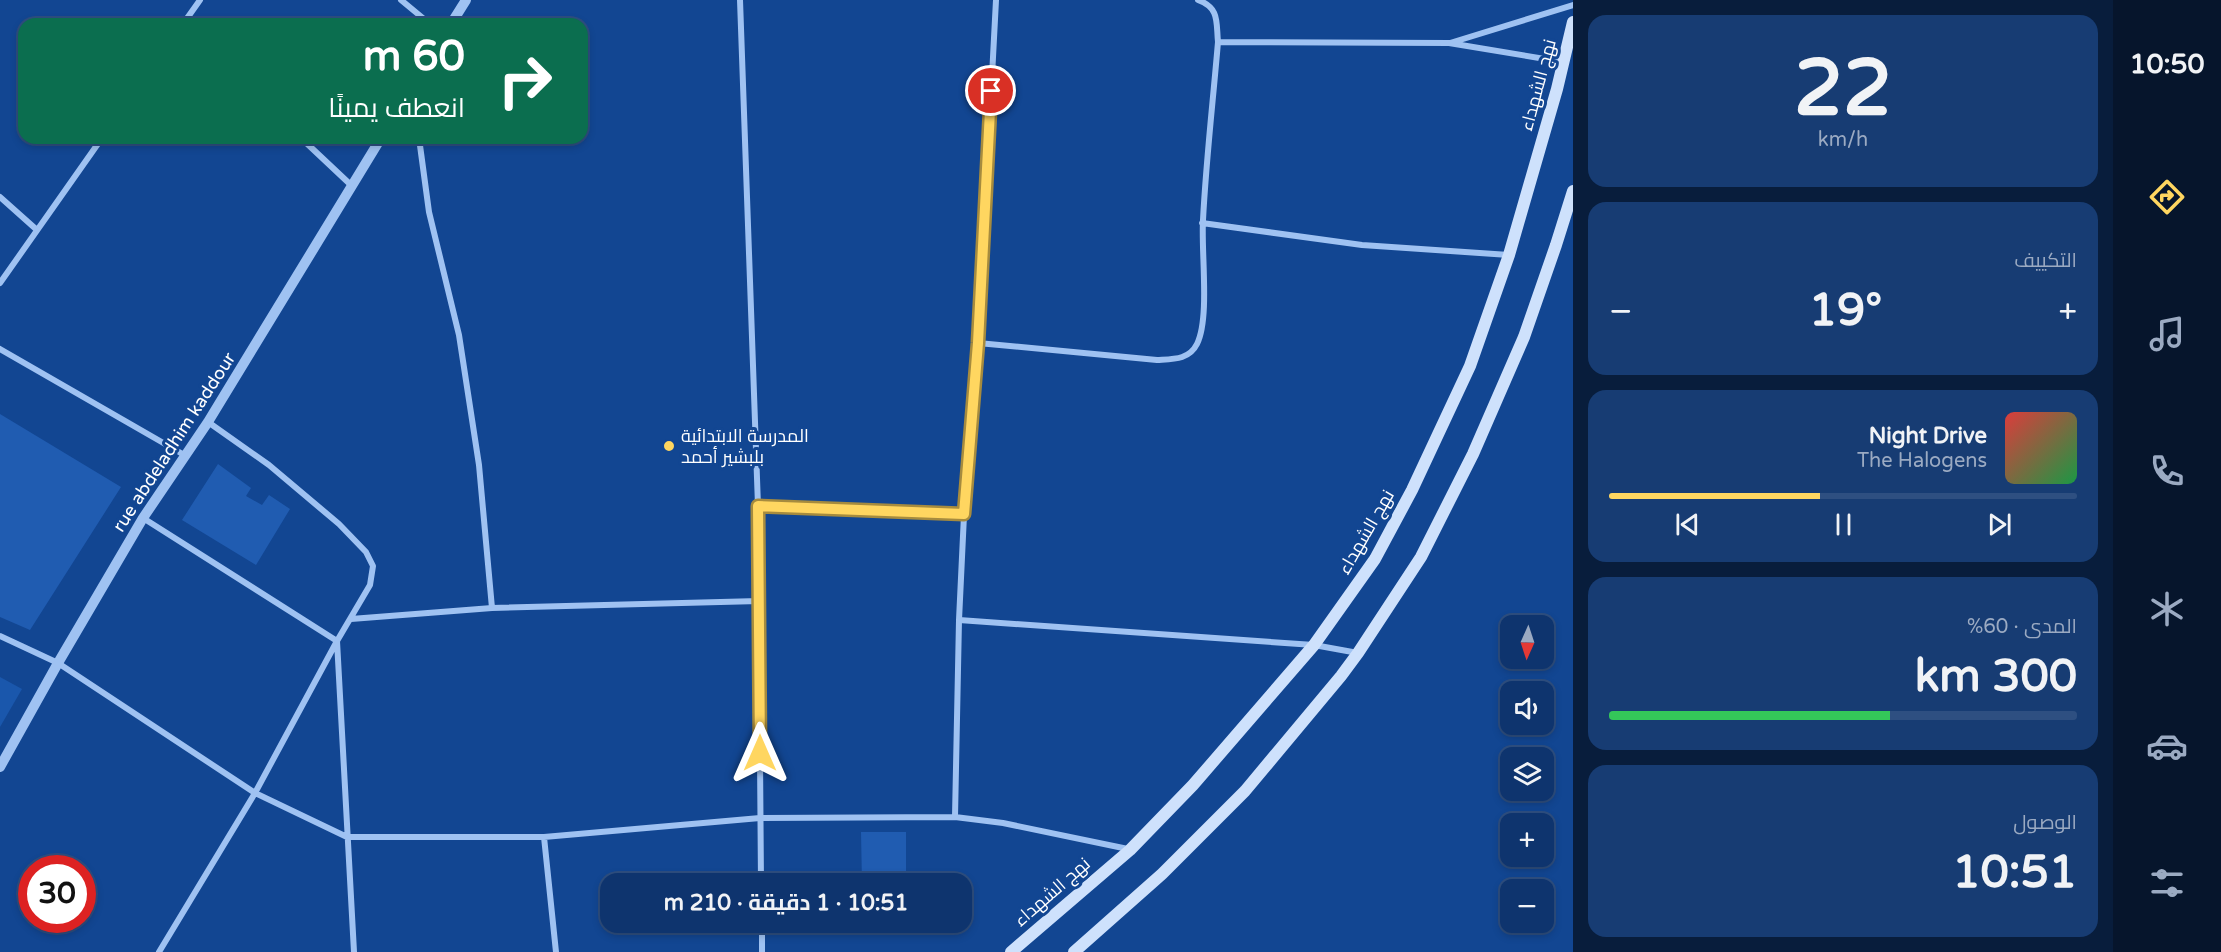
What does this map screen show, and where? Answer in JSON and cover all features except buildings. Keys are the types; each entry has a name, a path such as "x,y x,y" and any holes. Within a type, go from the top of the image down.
{"main road":[{"name":"نهج الشهداء","path":"1011,952 1130,850 1193,785 1314,645 1375,559 1412,490 1470,366 1509,255 1564,63 1573,22"},
{"path":"1074,952 1162,874 1245,791 1341,676 1421,557 1473,454 1524,336 1573,191"}],"street":[{"path":"187,18 200,0"},
{"path":"401,0 423,18"},
{"path":"455,18 466,0"},
{"path":"740,0 758,506 761,873"},
{"path":"955,817 959,620 964,514 978,343 996,0"},
{"path":"978,343 1157,360 1180,358 1190,354 1197,345 1201,332 1203,293 1202,223 1218,42 1215,13 1207,3 1198,0"},
{"path":"1449,43 1573,4"},
{"path":"1218,42 1449,43 1564,63"},
{"path":"0,283 98,144"},
{"path":"307,144 352,186"},
{"name":"rue abdeladhim kaddour","path":"0,767 143,518 208,422 377,144"},
{"path":"420,144 429,212 459,335 477,454 492,608"},
{"path":"0,197 37,230"},
{"path":"1202,223 1362,245 1509,255"},
{"path":"0,350 186,456"},
{"path":"159,952 255,793 370,585 373,566 366,552 339,524 269,465 208,422"},
{"path":"758,506 964,514"},
{"path":"143,518 337,641"},
{"path":"351,619 492,608 759,601"},
{"path":"959,620 1314,645 1358,653"},
{"path":"0,636 58,663 255,793 347,837 544,837 760,818 955,817 1003,823 1130,850"},
{"path":"337,641 354,952"},
{"path":"544,837 556,952"},
{"path":"762,933 762,952"}],"shaded area":[{"path":"0,677 22,689 0,727"}],"place":[{"name":"المدرسة الابتدائية بلبشير أحمد","path":"669,446"}],"route":[{"path":"760,753 758,506 964,514 978,343 991,91"}]}
